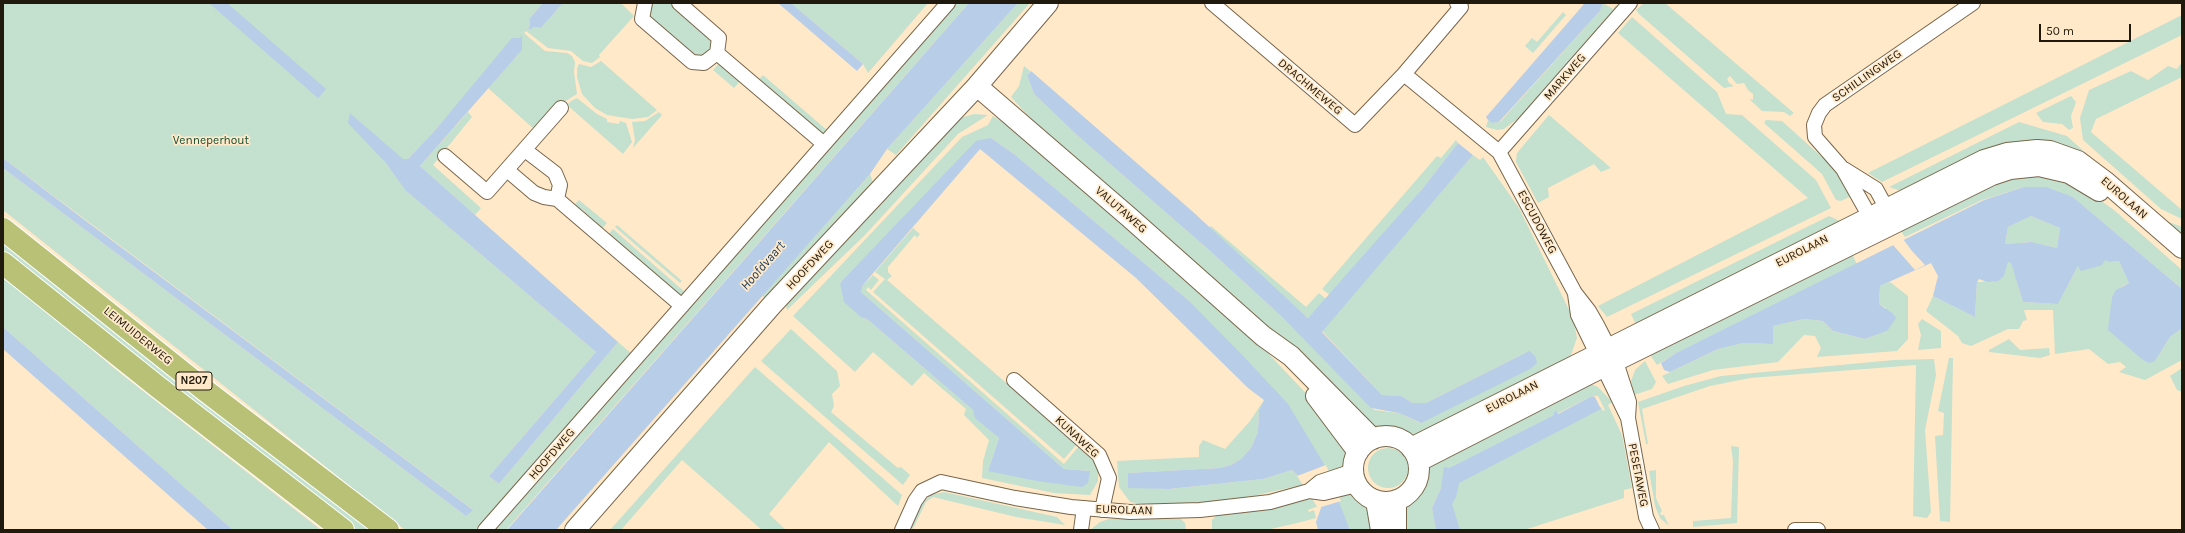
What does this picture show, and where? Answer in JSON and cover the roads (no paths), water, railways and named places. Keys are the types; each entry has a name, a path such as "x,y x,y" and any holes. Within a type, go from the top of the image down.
{"main road":[{"name":"HOOFDWEG","path":"575,530 772,305 977,86 1048,3"},
{"name":"VALUTAWEG","path":"977,86 1129,216 1263,336 1291,356 1373,439"},
{"name":"EUROLAAN","path":"1415,455 1882,217 1995,156 2022,151 2050,151 2078,161 2091,169 2182,248"},
{"name":"EUROLAAN","path":"1882,217 2010,169 2039,166 2068,173 2093,186 2182,264"},
{"name":"LEIMUIDERWEG","path":"3,229 206,391 388,530"},
{"name":"N207","path":"3,263 164,392 343,530"},
{"name":"VALUTAWEG","path":"1263,336 1274,352 1297,375 1338,423 1358,452"},
{"path":"1381,436 1398,438 1415,455 1417,481 1405,497 1396,501 1376,501 1369,498 1346,481 1358,452 1373,439 1381,436"},
{"path":"1376,501 1381,530"},
{"path":"1396,501 1396,530"}],"street":[{"path":"645,3 642,19 692,62 704,63 717,53 719,38 680,3"},
{"name":"HOOFDWEG","path":"485,530 948,3"},
{"name":"DRACHMEWEG","path":"1212,3 1355,124 1404,74 1461,7 1456,3"},
{"name":"MARKWEG","path":"1499,152 1630,3"},
{"name":"SCHILLINGWEG","path":"1882,217 1876,190 1843,169 1815,137 1814,125 1819,113 1825,105 1973,3"},
{"path":"717,53 824,144"},
{"path":"1404,74 1499,152"},
{"path":"445,156 487,192 561,108"},
{"path":"525,150 555,174 560,185 557,199"},
{"name":"ESCUDOWEG","path":"1499,152 1575,293 1578,315 1606,358"},
{"path":"507,170 534,193 544,198 557,199 682,306"},
{"name":"PESETAWEG","path":"1606,358 1628,418 1646,517 1652,530"},
{"name":"KUNAWEG","path":"1014,380 1099,455 1108,478 1102,510"},
{"name":"EUROLAAN","path":"902,530 915,501 922,491 941,482 1015,498 1084,508 1130,512 1200,510 1270,502 1306,492 1324,493 1346,481"},
{"path":"1081,530 1084,508"},
{"path":"1795,530 1818,530"}],"water":[{"path":"209,3 227,3 326,89 318,98"},
{"path":"543,3 563,3 541,28 533,27 530,30 528,28 530,25 529,19"},
{"path":"778,3 791,3 863,64 857,71"},
{"name":"Hoofdvaart","path":"969,3 1018,3 887,149 870,174 556,530 507,530"},
{"path":"1585,3 1603,3 1600,11 1499,122 1492,123 1488,120 1486,117"},
{"path":"522,35 522,50 420,166 618,342 499,484 489,476 596,352 405,190 385,162 348,123 350,113 403,159 408,159 438,127 512,38 520,38"},
{"path":"1031,71 1192,211 1308,318 1423,188 1458,143 1473,155 1322,332 1382,395 1401,396 1413,403 1426,403 1529,351 1535,356 1537,363 1530,369 1421,423 1399,413 1371,408 1281,316 1209,250 1078,136 1034,94 1027,75"},
{"path":"991,138 1014,154 1188,300 1288,404 1324,464 1350,530 1318,530 1316,522 1321,508 1306,484 1292,470 1263,479 1169,489 1128,488 1128,473 1220,468 1231,465 1241,459 1251,448 1258,432 1259,410 1264,400 1248,388 1136,278 980,149 863,285 861,292 1064,469 1090,471 1088,483 1082,487 1037,481 988,471 999,438 975,418 973,410 867,319 862,318 844,302 840,283 976,141"},
{"path":"3,158 473,510 466,516 3,168"},
{"path":"2024,187 2046,187 2073,197 2182,289 2182,328 2170,337 2155,361 2149,363 2143,360 2108,330 2112,297 2116,290 2129,283 2119,261 2109,262 2105,260 2102,265 2081,271 2078,266 2058,304 2023,302 2011,263 2008,262 2004,276 1998,281 1987,282 1979,279 1977,282 1975,317 1933,296 1938,276 1931,263 1880,286 1879,304 1892,313 1896,318 1887,331 1865,339 1833,331 1823,321 1804,319 1773,326 1773,344 1743,343 1718,349 1670,372 1664,370 1661,363 1676,353 1984,200","holes":["2031,216 2060,228 2057,248 2032,242 2005,244 2008,227"]},
{"path":"3,327 233,530 208,530 3,349"},
{"path":"1592,396 1595,397 1601,409 1459,483 1456,497 1452,504 1460,530 1436,530 1432,508 1441,488 1444,467 1449,468 1554,415 1554,412 1556,411 1558,414"}],"park label":[{"name":"Venneperhout","path":"211,141"}]}
